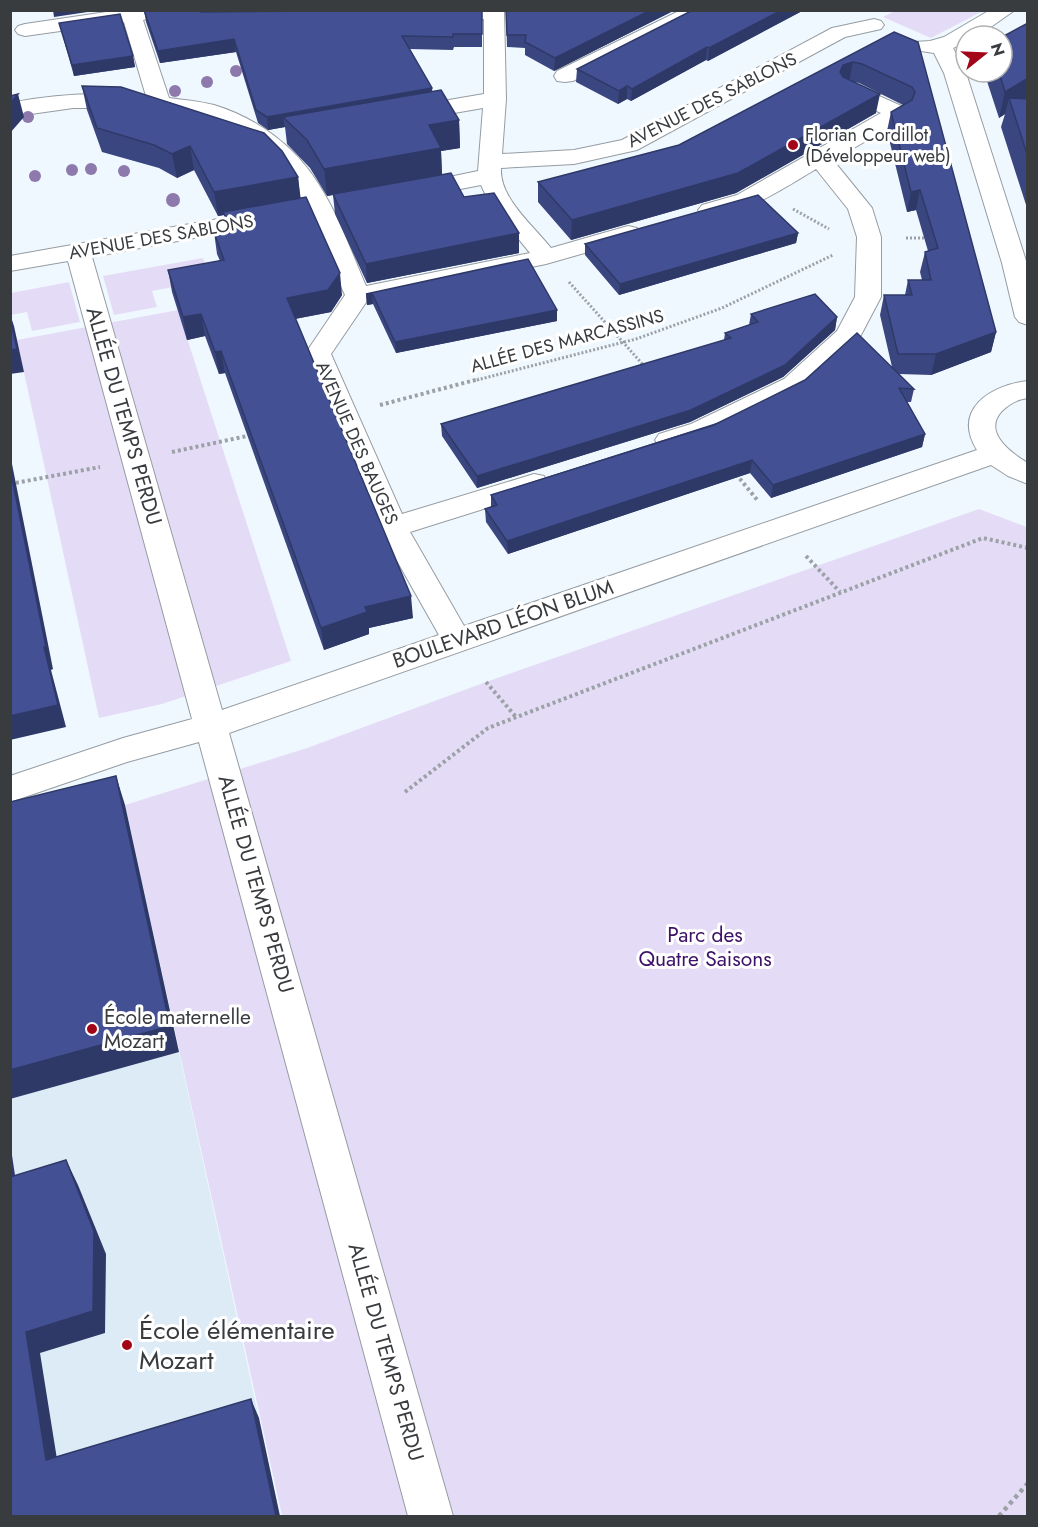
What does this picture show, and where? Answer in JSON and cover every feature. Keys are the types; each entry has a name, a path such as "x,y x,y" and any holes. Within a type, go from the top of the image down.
{"street":[{"path":"25,30 168,10"},
{"path":"876,18 900,36 927,49 942,47 1005,10"},
{"path":"413,14 494,12 495,99 490,169 498,199 546,257"},
{"path":"565,76 689,12"},
{"path":"132,16 159,103"},
{"name":"AVENUE DES SABLONS","path":"386,196 490,169 574,157 629,145 838,33 876,18"},
{"path":"942,47 955,74 1021,263 1028,317"},
{"path":"690,216 745,200 898,113 850,90"},
{"path":"392,117 495,99"},
{"path":"10,110 32,105 133,100 208,110 265,139 299,172 322,200 358,295 546,257 645,229"},
{"path":"265,139 288,135"},
{"path":"644,448 701,430 792,385 848,335 867,297 869,237 860,208 820,159"},
{"name":"AVENUE DES SABLONS","path":"10,264 322,200"},
{"name":"ALLÉE DU TEMPS PERDU","path":"78,251 431,1516"},
{"name":"AVENUE DES BAUGES","path":"358,295 318,354 393,527 456,639"},
{"path":"1028,389 1002,396 989,407 982,422 983,438 994,454 1012,468 1028,475"},
{"name":"BOULEVARD LÉON BLUM","path":"10,789 123,751 212,726 456,639 994,454"},
{"path":"393,527 553,477"}],"path":[{"path":"869,237 938,238"},
{"name":"ALLÉE DES MARCASSINS","path":"344,414 636,339 722,308 869,237"},
{"path":"405,792 488,728 516,717 983,538 1028,548"},
{"path":"486,682 516,717"},
{"path":"999,1516 1028,1483"}],"shaded area":[{"path":"125,805 259,1418 11,1516 10,833"}],"green space":[{"path":"895,10 983,11 954,24 931,38 883,17"},
{"path":"203,258 211,280 152,291 157,307 114,315 103,276"},
{"path":"69,282 80,322 32,331 27,312 11,315 11,293"},
{"path":"178,310 291,661 162,704 99,718 17,340"},
{"name":"Parc des Quatre Saisons","path":"979,509 1027,527 1027,1516 282,1516 125,805 307,748 486,682"}],"building":[{"path":"144,10 198,10 201,12 482,10 482,34 453,34 453,37 402,36 432,88 267,117 256,110 234,39 158,51"},
{"path":"506,10 651,10 555,58 525,42 526,35 507,35"},
{"path":"693,10 782,10 707,47 632,89 627,86 619,91 577,69"},
{"path":"120,14 133,56 72,65 59,23"},
{"path":"1028,23 1028,78 1005,92 1003,84 1014,84 1014,31"},
{"path":"894,32 918,42 996,332 936,354 898,354 884,295 912,295 908,280 931,280 925,252 938,248 920,190 911,192 891,112 912,100 915,92 912,87 862,64 853,62 843,65 840,72 843,77 880,94 738,173 572,220 538,182 679,145"},
{"path":"82,86 121,87 264,133 282,151 298,177 214,192 190,146 172,154 154,145 97,128"},
{"path":"441,90 459,120 429,125 441,148 324,169 307,140 283,117"},
{"path":"18,94 10,104 10,96"},
{"path":"1009,98 1028,99 1028,157"},
{"path":"451,173 464,197 494,193 519,233 366,264 333,194"},
{"path":"758,195 798,233 620,284 585,244"},
{"path":"306,197 340,273 328,290 287,298 411,596 365,607 367,612 321,628 221,351 215,352 201,314 183,317 168,270 224,260 214,232 232,229 223,212"},
{"path":"528,259 557,310 395,342 372,293 366,294"},
{"path":"815,294 837,317 785,365 691,410 477,476 441,424 731,338 725,333 758,322 751,314"},
{"path":"10,317 17,349 10,350"},
{"path":"857,333 914,389 899,388 925,434 773,485 752,460 507,541 485,509 497,505 491,495 714,425 805,380"},
{"path":"10,468 46,647 44,647 58,705 10,716"},
{"path":"116,776 170,1026 10,1070 10,802"},
{"path":"66,1160 94,1231 93,1311 26,1332 46,1460 251,1399 276,1516 10,1516 10,1177"}],"place":[{"name":"Florian Cordillot (Développeur web)","path":"793,145"},
{"name":"École maternelle Mozart","path":"92,1029"},
{"name":"École élémentaire Mozart","path":"127,1345"}]}
